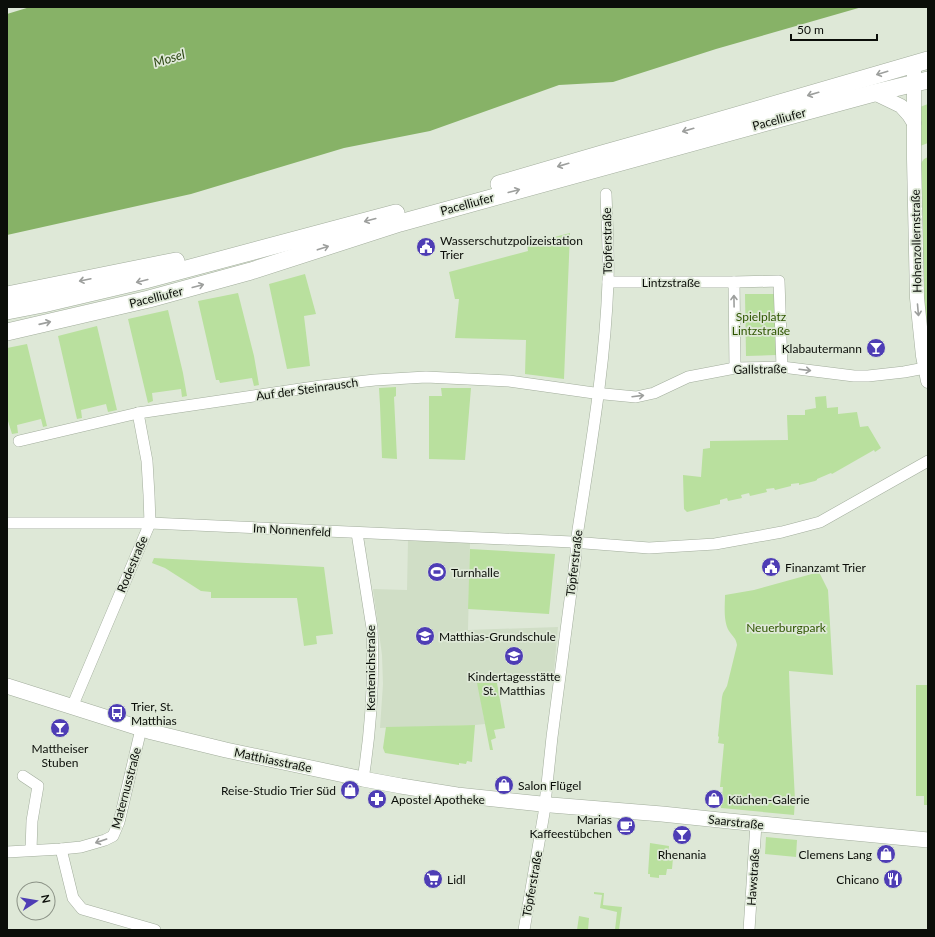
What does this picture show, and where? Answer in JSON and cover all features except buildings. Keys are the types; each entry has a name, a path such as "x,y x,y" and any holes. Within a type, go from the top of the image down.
{"main road":[{"name":"Pacelliufer","path":"7,311 137,282 423,206 921,61"},
{"name":"Pacelliufer","path":"7,332 149,299 252,272 400,223 923,80"},
{"path":"14,294 172,262 220,259"},
{"name":"Matthiasstraße","path":"9,686 141,729 226,750 363,780 457,794 545,804"},
{"name":"Saarstraße","path":"545,804 928,840"}],"street":[{"name":"Hohenzollernstraße","path":"921,61 923,80 914,123 914,159 917,298 922,356 927,375"},
{"path":"874,93 901,106 914,123"},
{"path":"914,159 922,151 928,151"},
{"name":"Töpferstraße","path":"524,930 545,804 552,737 576,554 576,542 599,393 608,282 606,194"},
{"name":"Lintzstraße","path":"608,282 779,281 782,367"},
{"path":"734,282 736,368"},
{"name":"Gallstraße","path":"599,393 636,397 654,393 688,377 736,368 782,367 854,376 904,372 927,375"},
{"name":"Auf der Steinrausch","path":"19,441 138,413 322,386 375,380 426,377 509,381 599,393"},
{"name":"Rodestraße","path":"72,707 150,523 147,461 138,413"},
{"name":"Im Nonnenfeld","path":"7,523 150,523 576,542 649,548 715,544 782,532 820,522 925,464"},
{"name":"Kentenichstraße","path":"358,532 372,628 372,698 363,780"},
{"name":"Maternusstraße","path":"7,852 81,847 105,840 112,836 119,822 141,729"},
{"path":"23,776 38,786 32,821 31,850"},
{"name":"Hawstraße","path":"749,930 756,824"},
{"path":"61,849 73,898 82,909 155,930"}],"shaded area":[{"name":"Matthias-Grundschule","path":"408,540 470,543 468,630 558,627 553,682 478,683 485,724 380,728 383,684 382,655 373,589 407,590"}],"green space":[{"path":"928,104 928,143 920,146 920,107"},
{"path":"928,157 928,348 923,303 919,166 924,159"},
{"path":"570,233 564,379 525,374 526,340 455,338 459,299 455,299 449,272 528,251 527,244"},
{"path":"305,274 316,314 304,316 310,366 287,369 269,284"},
{"path":"238,293 254,356 259,385 254,386 252,378 220,383 219,380 216,380 198,301"},
{"name":"Spielplatz Lintzstraße","path":"745,294 775,294 776,355 746,356"},
{"path":"168,310 187,396 182,397 181,389 152,393 153,401 148,403 128,319"},
{"path":"97,326 117,410 108,412 106,404 81,410 82,418 77,419 58,336"},
{"path":"27,344 47,426 43,427 41,419 17,425 18,433 12,434 7,420 7,348"},
{"path":"396,387 396,396 394,397 397,459 382,458 379,388"},
{"path":"441,388 471,388 465,460 429,459 429,396 442,396"},
{"path":"826,396 827,408 838,407 838,414 857,412 860,427 868,426 881,448 875,452 874,450 832,474 831,473 815,481 799,485 799,483 791,484 791,486 775,490 774,488 766,489 767,492 750,496 749,493 741,495 742,498 728,501 727,498 720,500 720,504 687,512 684,509 683,475 701,477 703,449 710,448 710,441 788,440 787,415 805,415 805,410 816,408 815,397"},
{"path":"470,549 555,554 549,614 468,609"},
{"path":"154,558 324,567 333,634 316,636 317,644 304,646 297,598 211,598 211,592 201,591 165,568 152,563"},
{"name":"Neuerburgpark","path":"819,572 828,590 833,675 789,671 795,800 794,815 721,808 723,787 720,787 724,744 718,743 718,736 722,697 727,686 737,645 726,623 725,595 754,590"},
{"path":"477,683 497,683 505,728 494,730 496,738 491,740 493,750 490,750"},
{"path":"916,685 928,685 928,805 924,805 924,796 916,796"},
{"path":"475,725 472,762 467,761 466,764 459,763 459,765 385,753 383,748 386,727"},
{"path":"766,837 797,840 796,857 765,854"},
{"path":"650,843 669,846 668,857 673,858 672,869 667,869 666,875 659,875 659,878 650,877 650,874 648,874"},
{"path":"594,892 604,893 603,905 622,907 619,930 615,930 617,912 600,908 602,895 594,894"},
{"path":"579,916 589,918 588,930 577,930"}],"water":[{"name":"Mosel","path":"30,7 862,7 716,49 613,82 559,85 430,131 344,148 191,194 7,235 7,14"}],"place":[{"name":"Wasserschutzpolizeistation Trier","path":"426,247"},
{"name":"Klabautermann","path":"876,348"},
{"name":"Finanzamt Trier","path":"771,567"},
{"name":"Turnhalle","path":"437,572"},
{"name":"Matthias-Grundschule","path":"425,636"},
{"name":"Kindertagesstätte St. Matthias","path":"514,656"},
{"name":"Trier, St. Matthias","path":"117,713"},
{"name":"Mattheiser Stuben","path":"60,728"},
{"name":"Salon Flügel","path":"504,785"},
{"name":"Reise-Studio Trier Süd","path":"350,790"},
{"name":"Apostel Apotheke","path":"377,799"},
{"name":"Küchen-Galerie","path":"714,799"},
{"name":"Marias Kaffeestübchen","path":"626,826"},
{"name":"Rhenania","path":"682,835"},
{"name":"Clemens Lang","path":"886,854"},
{"name":"Lidl","path":"433,879"},
{"name":"Chicano","path":"893,879"}]}
